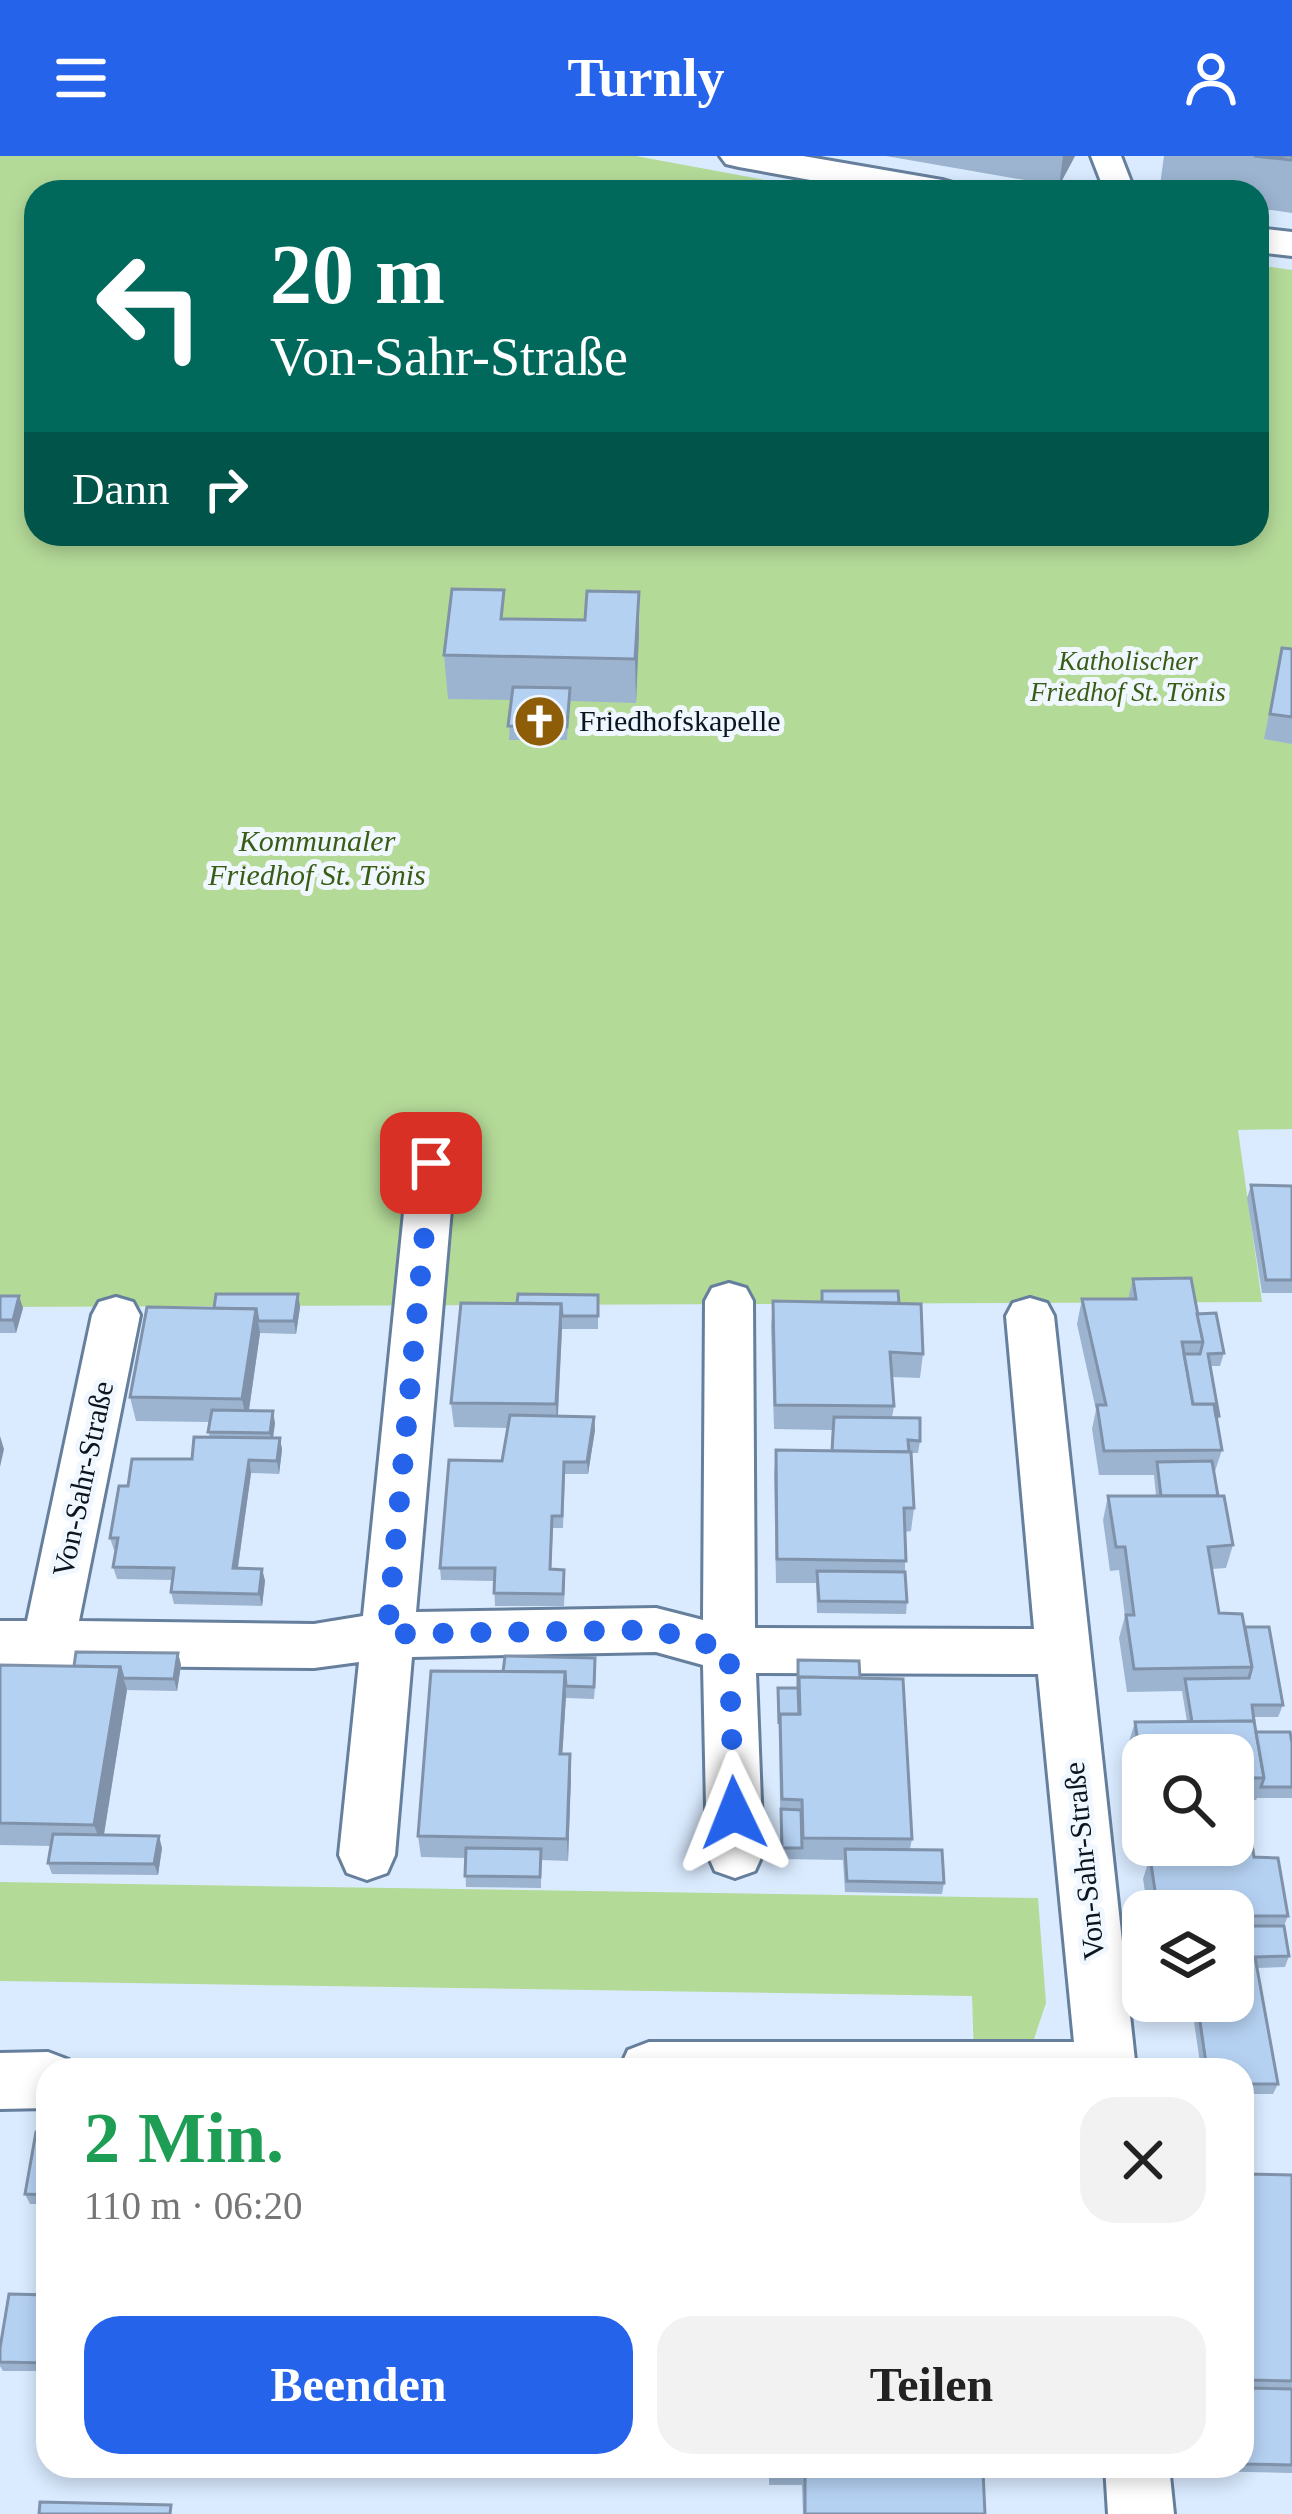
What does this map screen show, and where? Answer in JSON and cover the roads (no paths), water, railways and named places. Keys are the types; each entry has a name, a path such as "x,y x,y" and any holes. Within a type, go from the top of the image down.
{"street":[{"path":"739,156 874,180"},
{"path":"367,1855 431,1163"},
{"path":"729,1300 729,1650 735,1853"},
{"name":"Von-Sahr-Straße","path":"116,1315 25,1642 314,1646 387,1634 656,1630 729,1650 1062,1652"},
{"name":"Von-Sahr-Straße","path":"1030,1316 1105,2058"},
{"path":"0,2081 36,2080"},
{"path":"1138,2478 1141,2514"}],"place":[{"name":"Friedhofskapelle","path":"540,721"}],"park label":[{"name":"Katholischer Friedhof St. Tönis","path":"1128,676"},
{"name":"Kommunaler Friedhof St. Tönis","path":"317,858"}]}
